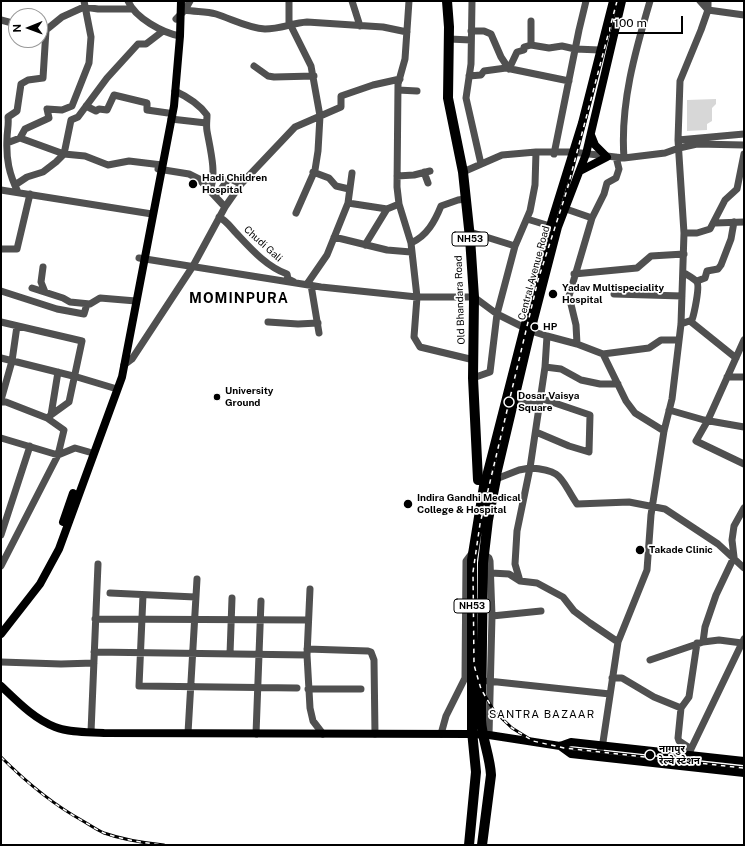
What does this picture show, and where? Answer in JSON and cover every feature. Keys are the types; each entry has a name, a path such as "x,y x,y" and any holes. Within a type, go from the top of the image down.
{"highway":[{"name":"Old Bhandara Road","path":"447,1 449,39 448,98 463,172 470,232 474,297 473,378 482,480"},
{"path":"482,480 496,479"},
{"name":"Central Avenue Road","path":"484,559 488,520 496,479"},
{"name":"NH53","path":"477,652 473,556 482,480"},
{"name":"NH53","path":"477,652 484,559"},
{"path":"469,845 476,772 472,731 477,652"},
{"path":"477,652 482,732 490,764 491,775 482,845"}],"main road":[{"path":"176,1 181,15"},
{"path":"170,116 181,15 181,1"},
{"name":"Central Avenue Road","path":"496,479 514,402 550,226 582,123 613,1"},
{"name":"Central Avenue Road","path":"482,480 558,228 586,154 622,1"},
{"path":"81,479 89,452 124,365 141,258 175,91 178,36"},
{"path":"590,135 595,145 612,157"},
{"path":"580,171 612,157"},
{"path":"1,634 40,584 59,548 71,507 115,388 134,301"},
{"path":"1,626 23,600 37,580 71,507"},
{"path":"1,686 36,717 56,728 91,732 188,734 489,735 560,746 571,742 690,752 744,761"},
{"path":"560,746 570,754 744,773"}],"street":[{"path":"128,1 132,10 163,31 178,36"},
{"path":"181,15 190,1"},
{"path":"289,1 289,22 306,55 314,76 320,116 318,151 313,172 296,213"},
{"path":"352,1 360,26"},
{"path":"409,1 405,59 398,90 398,176 399,204 411,243 417,297 414,337 420,347 474,360"},
{"path":"472,1 469,76 466,98 467,108 481,164"},
{"path":"554,154 586,1"},
{"path":"624,158 622,132 624,102 650,1"},
{"path":"700,1 708,10 744,15"},
{"path":"598,757 618,642 647,570 653,505 664,431 672,399 681,324 684,254 678,140 680,81 708,10 708,1"},
{"path":"84,4 98,9 132,10"},
{"path":"48,28 62,17 84,4"},
{"path":"7,143 20,138 25,129 49,118 47,109 62,110 72,106 89,62 92,37 84,4"},
{"path":"181,15 213,13 255,28 267,29 307,22 357,24 360,26 384,27 407,32"},
{"path":"531,20 532,45"},
{"path":"16,188 27,177 43,172 64,154 71,120 78,116 107,78 138,44 146,44 163,31"},
{"path":"471,31 484,31 491,34 501,57 509,69"},
{"path":"449,39 471,40"},
{"path":"509,69 517,52 524,50 524,47 532,45 549,48 562,46 575,49 600,50"},
{"path":"16,188 6,160 9,127 8,117 16,111 21,84 28,80 43,78 45,48"},
{"path":"254,66 268,76 274,78 314,76"},
{"path":"469,76 481,75 484,71 509,69 569,81"},
{"path":"124,365 134,356 193,266 219,217 241,184 295,127 342,107 341,96 373,85 400,79"},
{"path":"398,90 418,91"},
{"path":"175,91 189,98 202,108 207,115 206,123 212,150 213,183 210,190"},
{"path":"86,106 96,111 99,109 107,110 114,95 147,103 147,110 206,123"},
{"path":"678,140 744,134"},
{"path":"20,138 64,154 85,156 108,165 129,161 189,174 199,179 225,207"},
{"path":"463,172 502,155 536,152 554,154 572,152 624,158 664,153 679,148 712,143 744,145"},
{"path":"473,378 490,372 497,314 515,246 527,219 535,185 536,152"},
{"path":"684,233 704,232 710,230 715,223 725,200 737,189 744,154"},
{"path":"576,344 576,325 569,296 574,274 592,218 604,194 607,183 616,178 619,169 612,157"},
{"path":"398,176 414,175 427,171 428,183"},
{"path":"313,172 329,178 336,186 349,189"},
{"path":"319,333 309,285 327,255 348,203 352,172"},
{"path":"216,196 229,178 241,184"},
{"path":"1,190 16,188 30,194 66,201 150,214"},
{"path":"1,249 17,249 30,194"},
{"path":"411,243 418,240 431,226 441,206 465,199"},
{"path":"348,203 387,209 399,204"},
{"path":"365,245 387,209"},
{"path":"566,209 592,218"},
{"name":"Chudi Gali","path":"219,217 226,220 251,249 277,270 287,274 288,279 294,282"},
{"path":"527,219 550,226"},
{"path":"697,282 704,279 707,271 718,268 721,265 731,239 734,222"},
{"path":"715,223 744,222"},
{"path":"470,232 515,246"},
{"path":"334,237 387,250 411,252"},
{"path":"574,274 637,268 650,256 684,254"},
{"path":"141,258 309,285 417,297 474,297 497,314 528,329 603,354 649,348 660,340 679,340"},
{"path":"43,267 41,282 45,292"},
{"path":"683,272 697,282"},
{"path":"681,324 692,320 697,303 697,282"},
{"path":"32,288 64,298 70,302 90,304 100,298 134,301"},
{"path":"1,291 57,309 84,314 87,304"},
{"path":"614,294 682,296"},
{"path":"690,321 736,358"},
{"path":"1,322 82,341 69,402 49,416"},
{"path":"268,322 298,324 318,323"},
{"path":"1,566 58,455 64,430 49,416 1,401 12,361 17,326"},
{"path":"520,581 514,564 516,531 530,468 536,432 545,367 547,336"},
{"path":"744,340 726,377 708,420 696,441 744,464"},
{"path":"603,354 635,413 664,431"},
{"path":"1,358 115,388"},
{"path":"545,367 561,369 581,380 600,384 618,384"},
{"path":"49,416 58,372"},
{"path":"726,377 744,377"},
{"path":"514,402 540,402 590,414 588,452 569,446 536,432"},
{"path":"669,410 744,427"},
{"path":"1,438 58,455 75,448 89,452"},
{"path":"1,534 30,446"},
{"path":"496,479 519,470 530,468 545,469 560,476 577,504 629,502 653,505 665,509 690,524 734,557 744,568"},
{"path":"690,752 678,738 681,708 690,697 700,643 716,595 734,557 732,540 734,526 744,508"},
{"path":"441,734 446,716 465,678 466,561 473,556"},
{"path":"484,559 489,558 491,573 492,681 489,735"},
{"path":"91,732 98,564"},
{"path":"491,573 509,574 520,581 537,583 563,597 574,611 590,624 618,642"},
{"path":"188,734 197,579"},
{"path":"310,589 307,652 308,689 313,721 323,734"},
{"path":"110,593 195,597"},
{"path":"143,595 139,686 297,688"},
{"path":"230,654 232,598"},
{"path":"256,734 261,601"},
{"path":"492,616 541,611"},
{"path":"95,619 308,620"},
{"path":"650,660 700,643 719,640 743,642 690,752 685,766"},
{"path":"94,652 259,654 368,651 371,652 374,660 375,734"},
{"path":"1,662 61,664 94,662"},
{"path":"465,678 610,694"},
{"path":"612,678 622,678 654,698 681,708"},
{"path":"308,689 361,689"}],"shaded area":[{"path":"716,99 716,104 712,108 712,121 707,124 707,130 687,131 687,100"}],"railway":[{"path":"617,1 567,190 538,280 480,524 473,572 474,665 481,689 494,711 512,728 533,741 564,748 744,768"},
{"path":"1,757 50,800 104,833 126,839 164,845"}],"place":[{"name":"Hadi Children Hospital","path":"193,184"},
{"name":"Yadav Multispeciality Hospital","path":"553,294"},
{"name":"HP","path":"535,327"},
{"name":"University Ground","path":"217,397"},
{"name":"Dosar Vaisya Square","path":"509,402"},
{"name":"Indira Gandhi Medical College & Hospital","path":"408,504"},
{"name":"Takade Clinic","path":"640,550"},
{"name":"नागपुर रेल्वे स्टेशन","path":"650,755"}],"district":[{"name":"MOMINPURA","path":"239,299"},
{"name":"SANTRA BAZAAR","path":"542,715"}]}
